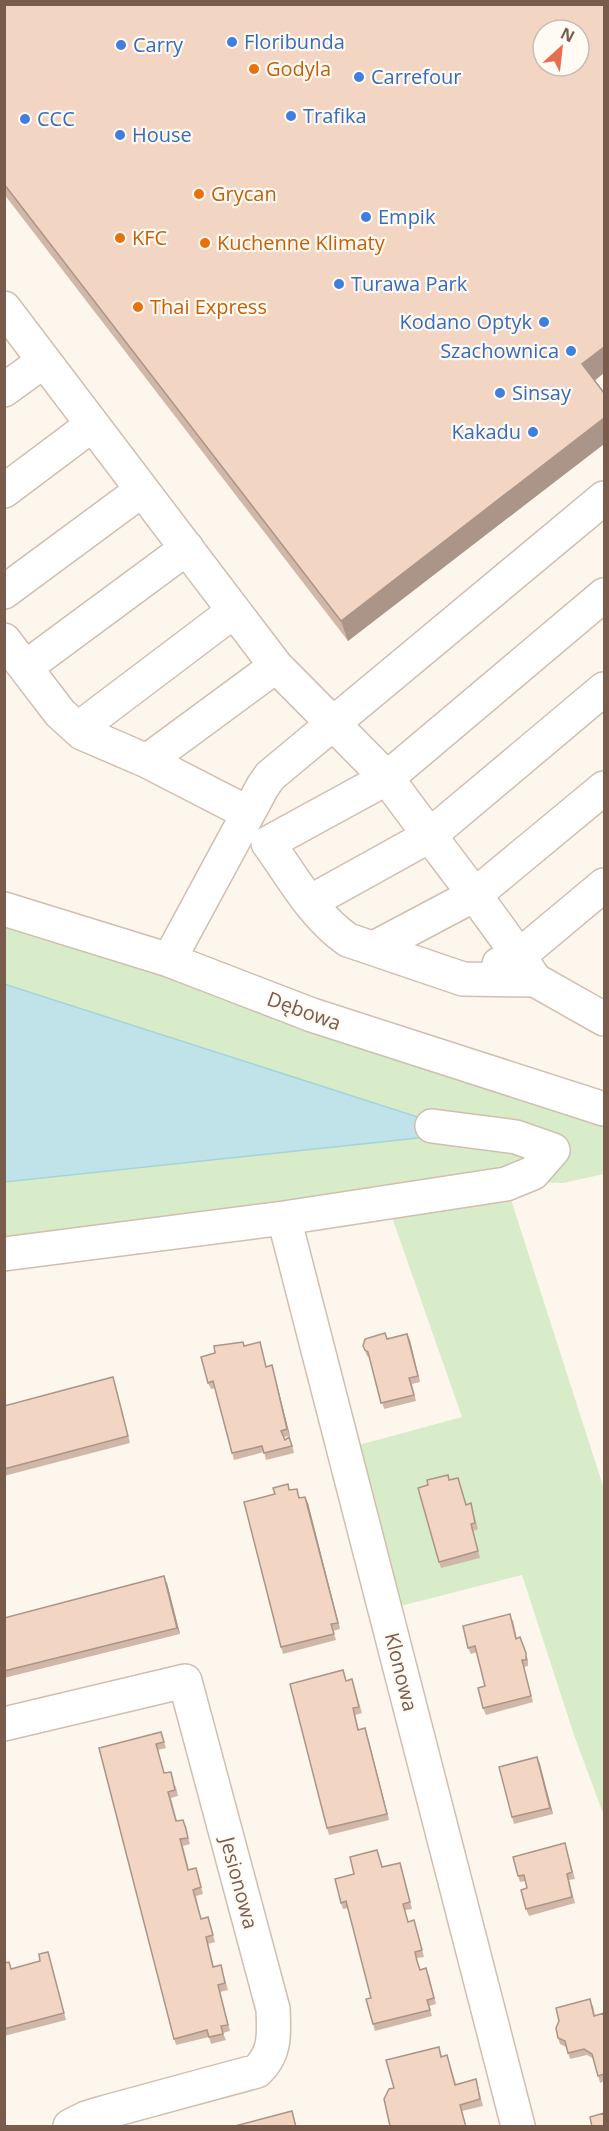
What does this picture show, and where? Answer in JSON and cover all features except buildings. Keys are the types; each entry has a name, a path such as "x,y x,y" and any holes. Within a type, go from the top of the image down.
{"street":[{"path":"4,308 276,666 387,778 429,836 476,894 527,968 598,1006"},
{"path":"4,390 44,361"},
{"path":"4,491 92,424"},
{"path":"4,592 142,490"},
{"path":"169,960 262,786 270,776 604,498"},
{"path":"26,668 187,548"},
{"path":"604,595 387,778 268,843 333,930 348,940 463,979 527,968 604,885"},
{"path":"78,729 234,611"},
{"path":"4,639 60,713 78,729 147,761 248,813"},
{"path":"147,761 276,666"},
{"path":"310,902 429,836 604,690"},
{"path":"374,948 476,894 604,788"},
{"name":"Dębowa","path":"4,909 169,960 312,1015 604,1109"},
{"path":"4,1254 284,1218 506,1184 533,1173 553,1150 516,1137 432,1126"},
{"name":"Klonowa","path":"284,1218 518,2127"},
{"name":"Jesionowa","path":"4,1724 185,1681 273,2009 272,2052 265,2064 257,2071 106,2112 86,2118 70,2127"}],"green space":[{"path":"4,909 604,1109 604,1174 563,1183 513,1182 506,1184 604,1489 604,1816 574,1735 522,1575 385,1610 344,1449 462,1417 387,1203 5,1254"}],"water":[{"path":"4,984 424,1119 427,1137 5,1182"}],"place":[{"name":"Floribunda","path":"232,42"},
{"name":"Carry","path":"121,45"},
{"name":"Godyla","path":"254,69"},
{"name":"Carrefour","path":"359,77"},
{"name":"Trafika","path":"291,116"},
{"name":"CCC","path":"25,119"},
{"name":"House","path":"120,135"},
{"name":"Grycan","path":"199,194"},
{"name":"Empik","path":"366,217"},
{"name":"KFC","path":"120,238"},
{"name":"Kuchenne Klimaty","path":"205,243"},
{"name":"Turawa Park","path":"339,284"},
{"name":"Thai Express","path":"138,307"},
{"name":"Kodano Optyk","path":"544,322"},
{"name":"Szachownica","path":"571,351"},
{"name":"Sinsay","path":"500,393"},
{"name":"Kakadu","path":"533,432"}]}
